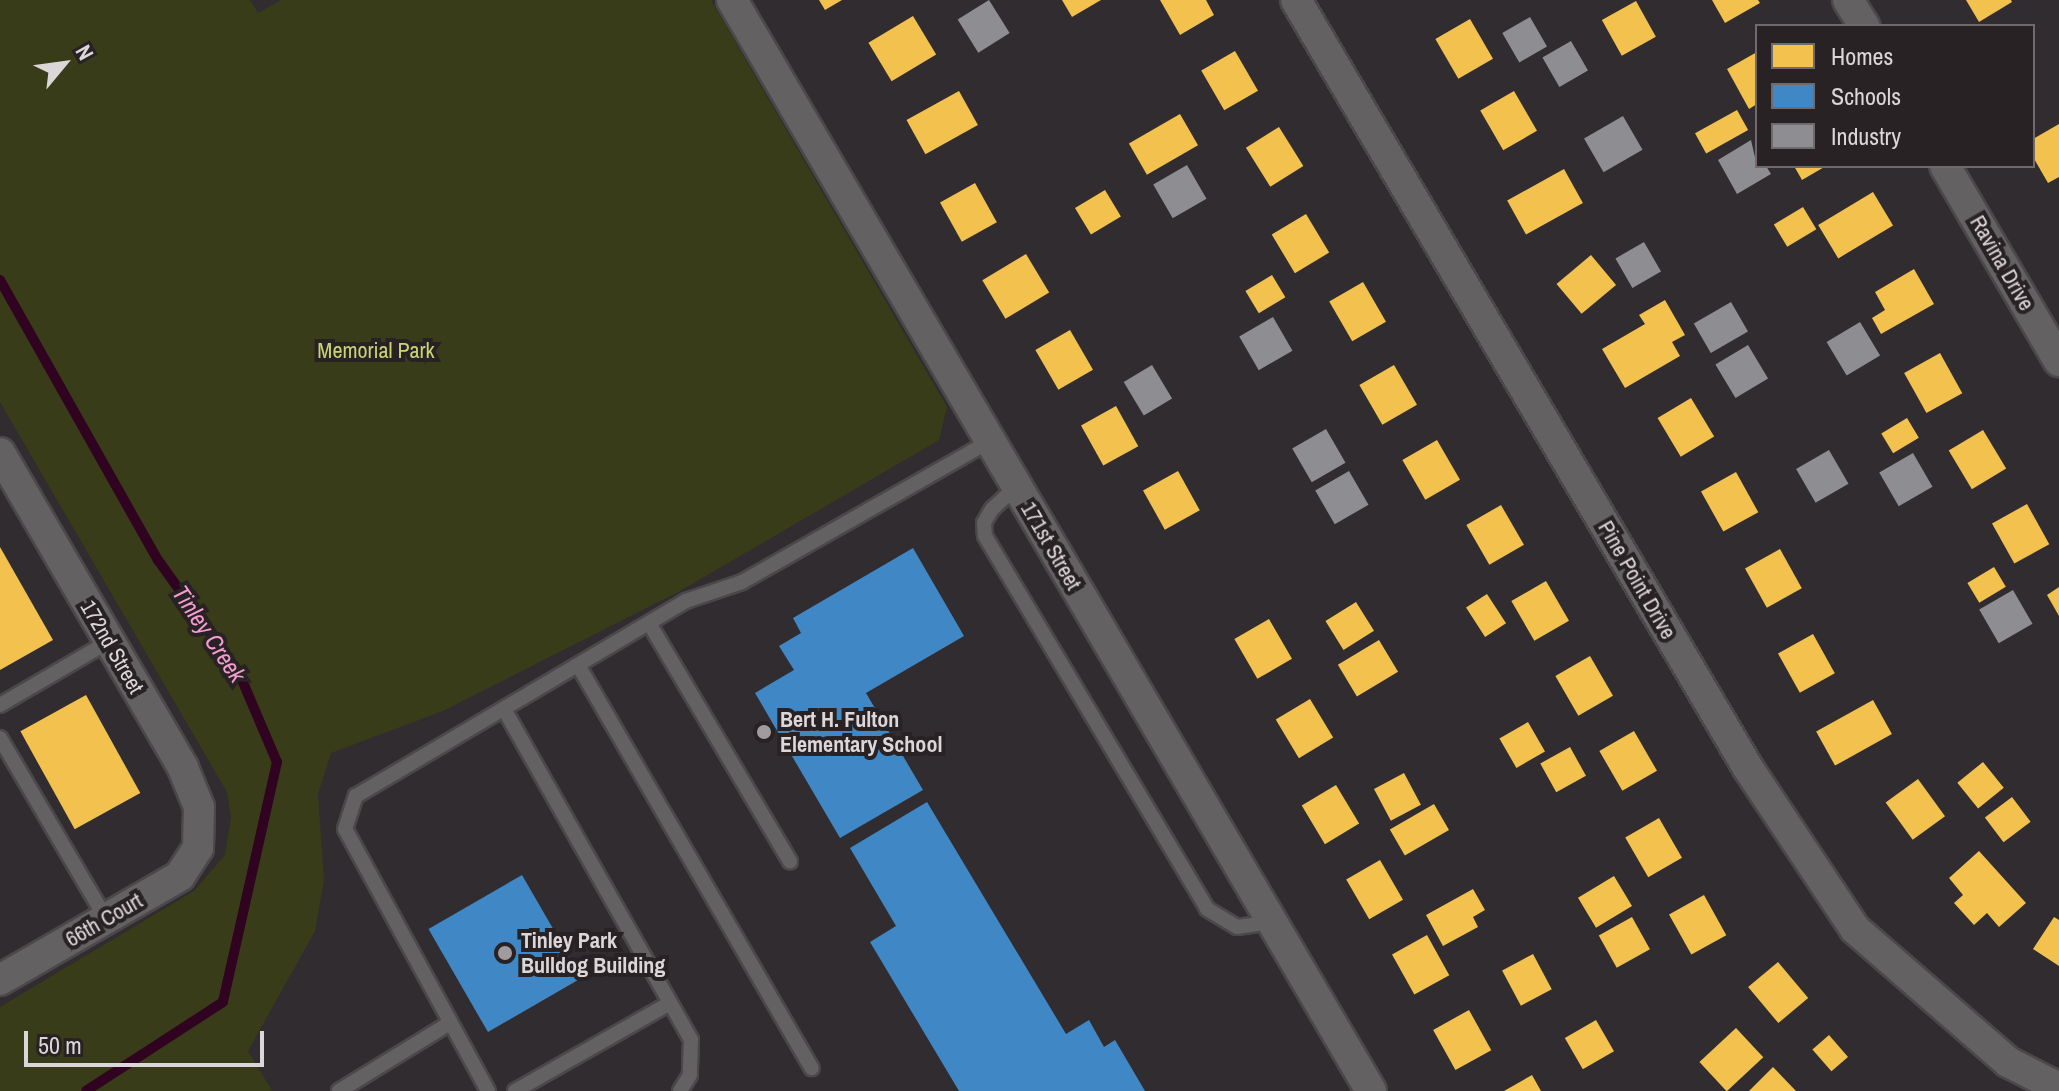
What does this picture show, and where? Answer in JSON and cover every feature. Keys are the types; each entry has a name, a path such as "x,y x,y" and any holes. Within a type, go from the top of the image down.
{"street":[{"name":"171st Street","path":"732,0 1371,1091"},
{"name":"Pine Point Drive","path":"1296,0 1748,768 1855,929 2008,1062 2059,1088"},
{"path":"1848,0 1863,24"},
{"name":"Ravina Drive","path":"1946,168 2059,361"},
{"name":"172nd Street","path":"0,453 183,768 199,807 198,848"},
{"name":"66th Court","path":"2,974 180,876 198,848"}],"lane":[{"path":"488,1091 345,829 356,796 686,601 742,582 990,441"},
{"path":"1017,486 984,523 993,549 1207,909 1237,927 1272,922"},
{"path":"649,623 790,861"},
{"path":"0,705 108,642"},
{"path":"578,665 812,1068"},
{"path":"504,709 691,1040 690,1075 680,1091"},
{"path":"0,738 106,919"},
{"path":"515,1091 670,1003"},
{"path":"339,1091 450,1023"}],"green space":[{"name":"Memorial Park","path":"0,0 250,0 258,13 281,0 711,0 947,407 939,440 680,591 443,711 331,753 318,794 324,880 315,931 248,1051 272,1091 0,1091 0,1007 194,891 225,855 231,818 227,792 0,402"}],"building: Homes":[{"path":"819,0 842,0 825,10"},
{"path":"1062,0 1101,0 1072,17"},
{"path":"1160,0 1206,0 1214,15 1180,35"},
{"path":"1712,0 1758,0 1760,3 1725,23"},
{"path":"1966,0 2011,0 2012,2 1979,22"},
{"path":"1636,1 1656,37 1622,56 1602,20"},
{"path":"913,16 936,55 892,81 868,43"},
{"path":"1470,19 1493,59 1458,79 1435,39"},
{"path":"1235,51 1258,91 1224,110 1201,70"},
{"path":"1755,53 1755,105 1749,109 1727,69"},
{"path":"959,91 978,125 925,154 907,120"},
{"path":"1514,91 1537,131 1503,150 1480,110"},
{"path":"1737,110 1748,130 1706,153 1695,133"},
{"path":"1180,114 1198,145 1147,175 1129,144"},
{"path":"2059,124 2059,177 2048,183 2035,160 2035,138"},
{"path":"1279,127 1303,166 1270,187 1246,148"},
{"path":"1795,168 1823,168 1802,180"},
{"path":"1564,169 1583,203 1526,235 1507,201"},
{"path":"975,183 997,222 962,242 940,202"},
{"path":"1105,190 1121,217 1091,235 1075,208"},
{"path":"1873,192 1893,225 1838,258 1818,225"},
{"path":"1803,207 1816,229 1787,247 1774,225"},
{"path":"1306,214 1329,253 1295,273 1272,235"},
{"path":"1026,254 1049,293 1005,319 982,280"},
{"path":"1591,255 1616,285 1582,314 1557,284"},
{"path":"1914,269 1934,304 1881,334 1872,318 1885,310 1875,292"},
{"path":"1272,275 1285,297 1259,313 1245,291"},
{"path":"1363,282 1386,322 1352,341 1329,302"},
{"path":"1665,300 1685,335 1672,342 1680,356 1625,388 1602,349 1645,324 1639,315"},
{"path":"1070,330 1093,370 1058,390 1035,350"},
{"path":"1940,353 1962,393 1926,413 1904,373"},
{"path":"1394,365 1417,405 1382,425 1359,385"},
{"path":"1691,398 1714,437 1681,457 1658,418"},
{"path":"1116,406 1138,446 1103,466 1081,425"},
{"path":"1907,418 1919,438 1893,453 1881,433"},
{"path":"1983,430 2006,469 1972,489 1949,451"},
{"path":"1437,440 1460,480 1425,500 1402,460"},
{"path":"1178,471 1200,510 1165,530 1143,490"},
{"path":"1736,472 1758,512 1723,532 1701,491"},
{"path":"2027,504 2049,544 2014,564 1992,523"},
{"path":"1501,505 1524,545 1489,565 1466,525"},
{"path":"0,547 53,640 0,670"},
{"path":"1780,549 1802,588 1767,608 1745,568"},
{"path":"1994,567 2006,587 1979,603 1967,583"},
{"path":"1546,581 1569,621 1534,641 1511,601"},
{"path":"2059,587 2059,616 2047,595"},
{"path":"1487,594 1506,623 1485,637 1466,608"},
{"path":"1356,602 1374,631 1343,650 1325,621"},
{"path":"1269,619 1292,659 1257,679 1234,639"},
{"path":"1813,634 1835,673 1800,693 1778,653"},
{"path":"1379,640 1398,672 1357,696 1338,665"},
{"path":"1590,656 1613,696 1578,716 1555,676"},
{"path":"86,695 140,793 75,829 20,731"},
{"path":"1310,699 1333,738 1299,758 1276,720"},
{"path":"1873,700 1892,734 1835,766 1816,732"},
{"path":"1528,722 1545,751 1516,768 1499,738"},
{"path":"1634,731 1657,771 1622,791 1599,751"},
{"path":"1570,747 1586,776 1556,792 1540,763"},
{"path":"1983,762 2004,788 1978,808 1957,783"},
{"path":"1404,773 1421,805 1391,821 1374,789"},
{"path":"1918,779 1945,816 1913,840 1886,803"},
{"path":"1336,785 1359,824 1325,844 1302,806"},
{"path":"2012,797 2031,822 2004,842 1985,817"},
{"path":"1434,804 1449,830 1405,855 1390,829"},
{"path":"1659,818 1682,858 1648,877 1625,838"},
{"path":"1979,851 2026,903 1999,927 1987,913 1974,925 1954,903 1963,895 1949,878"},
{"path":"1380,860 1403,900 1369,919 1346,880"},
{"path":"1614,876 1632,906 1596,928 1578,898"},
{"path":"1473,889 1485,910 1473,917 1478,927 1443,946 1426,915"},
{"path":"1704,895 1726,935 1691,955 1669,914"},
{"path":"1632,917 1650,949 1617,968 1599,935"},
{"path":"2054,917 2059,920 2059,966 2033,949"},
{"path":"1427,935 1449,975 1414,995 1392,954"},
{"path":"1533,954 1552,989 1521,1006 1502,970"},
{"path":"1778,962 1808,998 1778,1023 1748,987"},
{"path":"1469,1010 1491,1050 1455,1070 1433,1030"},
{"path":"1596,1020 1614,1051 1583,1069 1565,1038"},
{"path":"1736,1028 1763,1057 1727,1091 1699,1062"},
{"path":"1829,1035 1848,1057 1831,1071 1812,1049"},
{"path":"1773,1067 1796,1091 1749,1091"},
{"path":"1532,1075 1541,1091 1504,1091"}],"building: Schools":[{"path":"913,548 964,636 866,693 923,790 840,838 755,693 794,670 779,646 801,633 793,618"},
{"path":"927,802 1066,1034 1089,1020 1104,1047 1115,1040 1145,1091 959,1091 870,942 896,926 850,848"},
{"name":"Tinley Park Bulldog Building","path":"522,875 582,978 488,1032 428,929"}],"building: Industry":[{"path":"989,0 1010,33 978,53 958,20"},
{"path":"1530,17 1547,46 1519,62 1502,33"},
{"path":"1571,41 1588,70 1559,87 1542,58"},
{"path":"1623,116 1642,150 1604,172 1584,138"},
{"path":"1751,140 1755,168 1767,168 1771,174 1737,194 1718,160"},
{"path":"1187,165 1206,199 1173,218 1153,184"},
{"path":"1644,242 1661,271 1632,288 1615,258"},
{"path":"1731,302 1748,331 1711,353 1694,324"},
{"path":"1273,317 1292,351 1259,370 1239,336"},
{"path":"1860,322 1880,355 1847,376 1827,342"},
{"path":"1748,345 1768,378 1736,398 1715,365"},
{"path":"1152,365 1172,398 1144,415 1124,382"},
{"path":"1326,429 1346,463 1312,482 1292,448"},
{"path":"1829,450 1848,484 1816,503 1796,469"},
{"path":"1913,453 1932,487 1899,506 1879,472"},
{"path":"1349,471 1368,505 1335,524 1315,490"},
{"path":"2013,590 2032,624 1999,643 1979,610"}],"waterway":[{"name":"Tinley Creek","path":"0,280 158,560 239,673 277,762 223,1002 86,1091"}],"place":[{"name":"Bert H. Fulton Elementary School","path":"764,732"},
{"name":"Tinley Park Bulldog Building","path":"505,953"}]}
